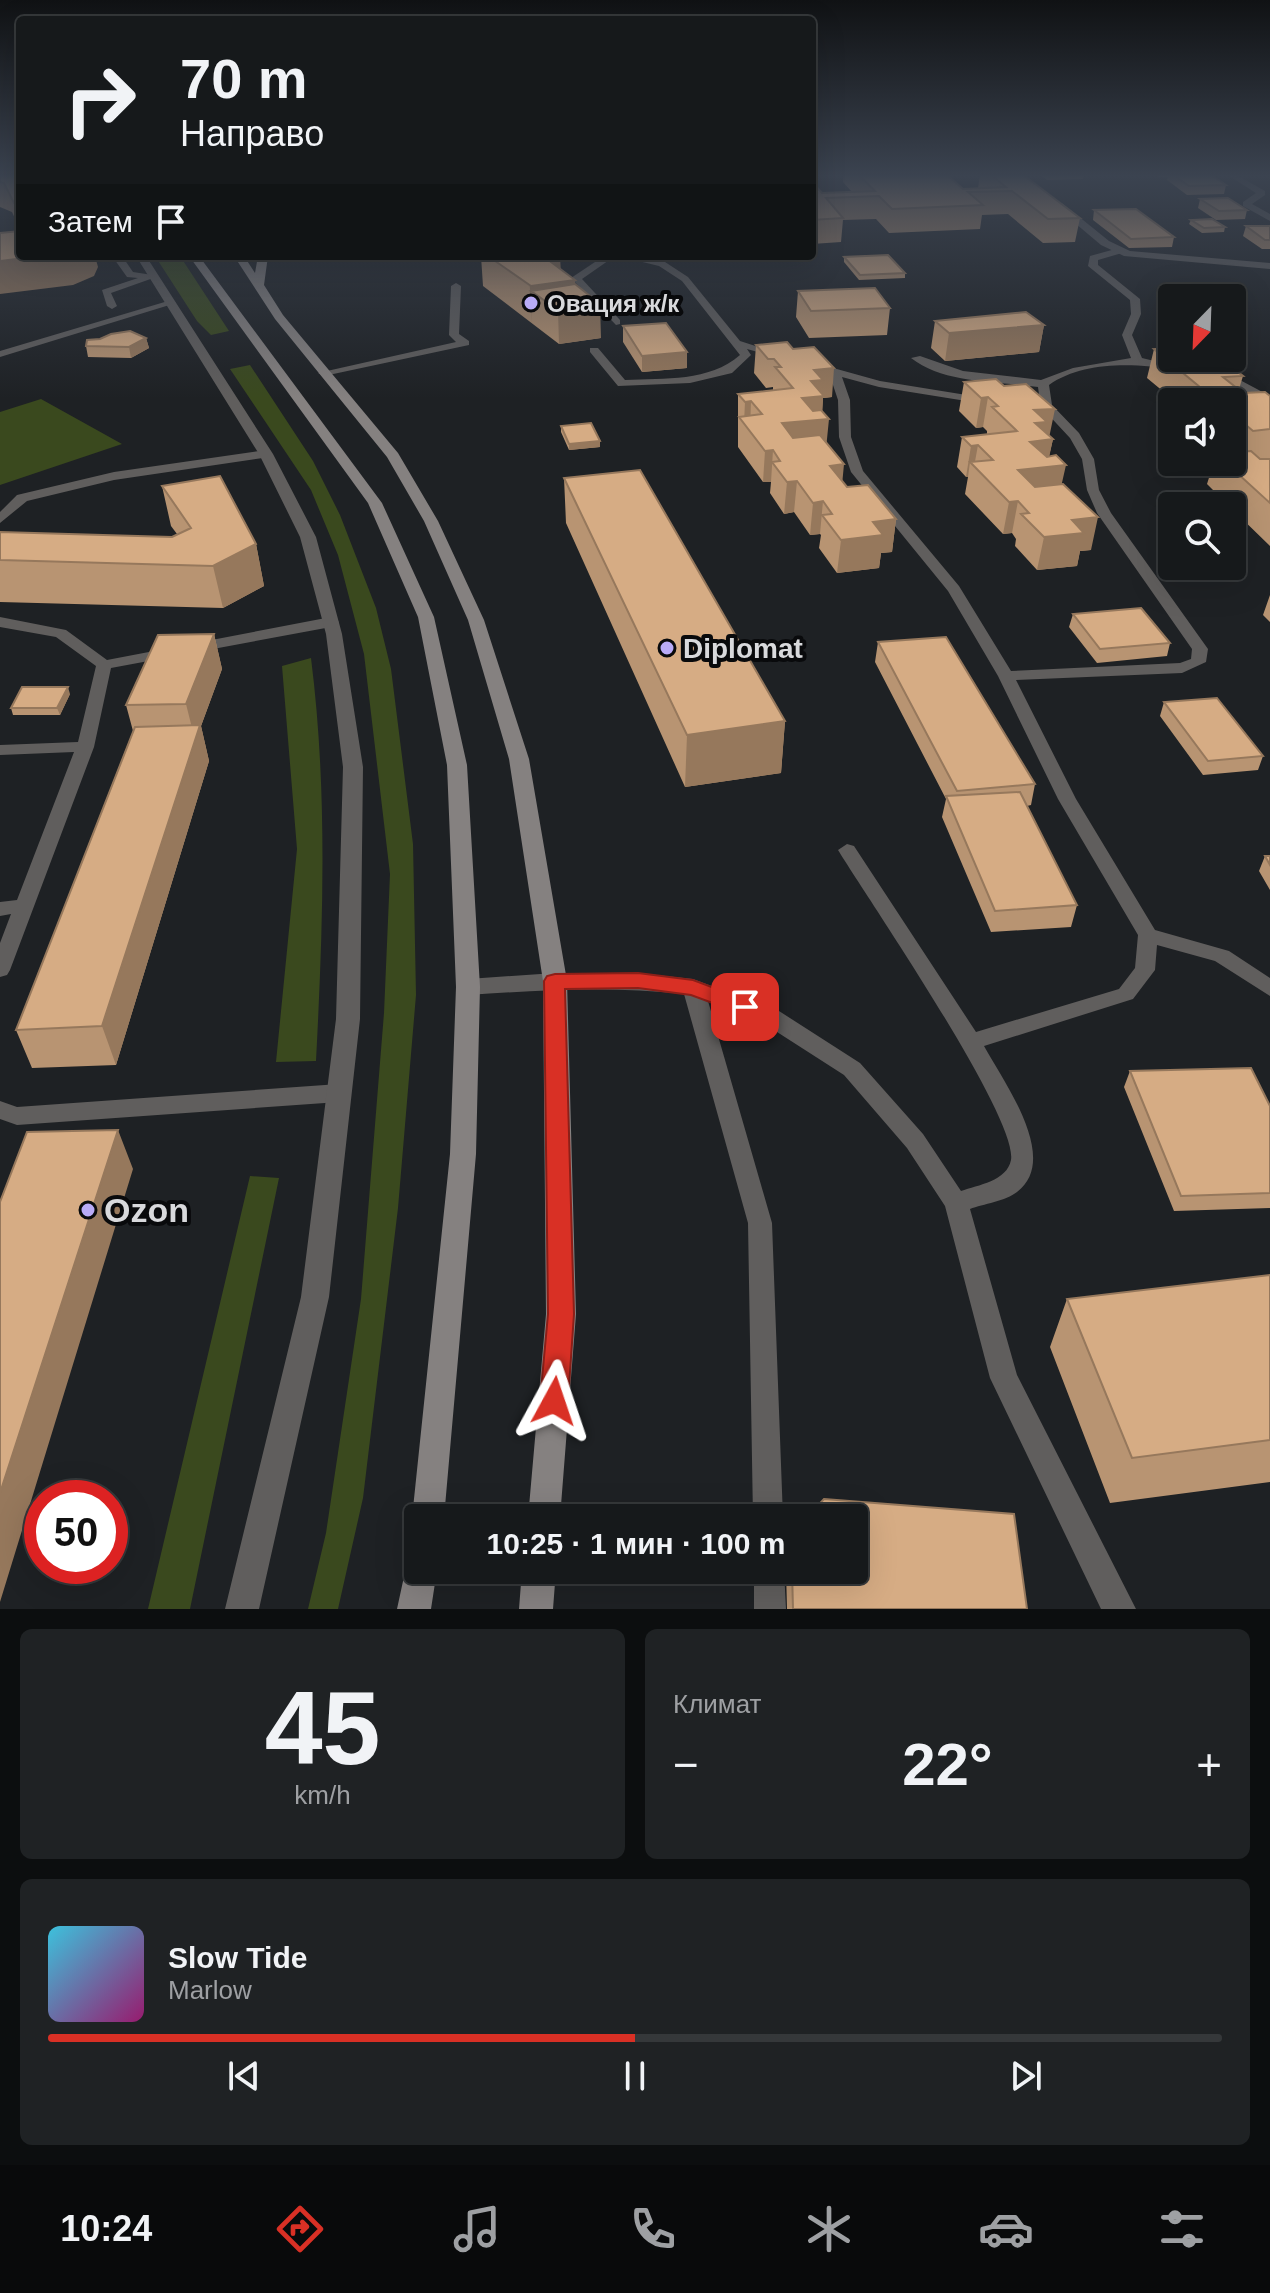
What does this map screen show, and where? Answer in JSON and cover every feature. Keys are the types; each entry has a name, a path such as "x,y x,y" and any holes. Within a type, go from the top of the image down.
{"main road":[{"path":"197,260 375,503 426,617 457,765 468,987 463,1154 429,1504"},
{"path":"241,260 258,287 324,373 393,456 431,521 476,620 519,759 555,981 561,1314 545,1504"},
{"path":"258,287 262,260"},
{"path":"414,1609 418,1584"},
{"path":"536,1609 538,1584"}],"street":[{"path":"1116,249 1145,257 1270,266"},
{"path":"144,260 266,454 308,537 331,622 353,767 348,1019 315,1297 242,1609"}],"lane":[{"path":"1119,251 1093,258 1093,266 1135,299 1136,314 1127,335 1138,361"},
{"path":"120,260 130,275 154,276"},
{"path":"604,260 576,278 616,322"},
{"path":"594,350 622,384 690,380 728,371 746,355 685,279 662,264 642,260"},
{"path":"112,306 105,292 154,276"},
{"path":"324,373 465,343 454,335 456,286"},
{"path":"0,354 171,303"},
{"path":"737,343 793,359"},
{"path":"916,358 940,371 964,376 1043,384"},
{"path":"1043,384 1048,379 1070,372 1138,361 1158,365"},
{"path":"807,363 879,384 1004,403"},
{"path":"834,371 844,400 845,437 857,472 954,589 1006,676 1067,799 1148,935 1145,970 1126,994 971,1042"},
{"path":"1206,374 1234,381 1270,401"},
{"path":"1006,676 1182,668 1198,662 1200,649 1104,513 1093,490 1088,459 1075,436 1046,406 1043,384"},
{"path":"1018,404 1046,406"},
{"path":"0,519 22,498 114,476 266,454"},
{"path":"0,622 61,633 104,665 331,622"},
{"path":"0,970 85,747 104,665"},
{"path":"0,750 85,747"},
{"path":"847,850 971,1042 1021,1138 1023,1164 1009,1185 956,1203"},
{"path":"0,909 25,905"},
{"path":"1148,935 1222,956 1270,988"},
{"path":"468,987 555,981 638,981 693,987 771,1017 852,1069 915,1141 956,1203 1004,1378 1113,1601 1120,1609"},
{"path":"693,987 760,1223 768,1504"},
{"path":"0,1110 17,1116 339,1093"},
{"path":"769,1584 770,1609"}],"green space":[{"path":"158,260 183,260 229,331 211,335 197,321"},
{"path":"250,365 313,461 340,515 376,608 391,669 413,844 416,995 398,1208 363,1498 338,1609 308,1609 326,1533 361,1299 384,1013 390,874 364,654 338,555 311,490 230,369"},
{"path":"41,399 122,444 0,485 0,412"},
{"path":"311,658 322,809 322,910 316,1061 276,1062 297,849 282,666"},
{"path":"250,1176 279,1178 190,1609 148,1609"}],"building":[{"path":"0,249 16,249 16,259 0,261"},
{"path":"888,255 905,273 860,275 844,257"},
{"name":"Овация ж/к","path":"494,260 548,260 575,280 531,286"},
{"path":"575,284 600,304 558,310 531,291"},
{"path":"875,288 890,308 811,311 798,291"},
{"path":"1026,312 1044,325 949,333 935,321"},
{"path":"666,323 687,352 642,356 623,326"},
{"path":"130,331 146,338 129,347 86,346 87,340"},
{"path":"787,342 793,349 814,347 834,368 814,370 823,380 811,381 824,396 802,398 813,411 821,410 829,419 782,423 793,438 820,435 844,464 830,466 847,487 868,485 896,519 873,522 883,535 841,540 822,515 832,514 823,501 813,503 797,481 787,482 772,462 780,461 773,450 765,451 739,417 762,414 751,401 745,402 738,394 793,388 775,367 781,367 774,359 768,359 756,345"},
{"path":"1182,372 1238,372 1243,376 1223,377 1237,388 1201,388"},
{"path":"996,379 1004,386 1026,384 1055,409 1034,410 1047,422 1035,423 1053,439 1030,442 1047,457 1056,455 1066,465 1018,470 1035,487 1063,484 1098,517 1072,520 1084,533 1044,537 1021,514 1029,513 1018,501 1009,502 970,462 993,460 978,445 971,446 962,437 1017,431 992,407 998,406 988,397 981,398 964,382"},
{"path":"1265,392 1270,396 1270,429 1253,431 1246,425 1246,393"},
{"path":"591,423 600,441 569,444 561,426"},
{"path":"1246,451 1251,451 1260,459 1270,459 1270,503 1240,476 1246,476"},
{"path":"640,470 785,721 687,735 564,478"},
{"path":"220,476 256,544 213,566 0,560 0,532 172,537 191,528 162,486"},
{"path":"1141,608 1170,643 1100,649 1073,614"},
{"path":"214,634 186,704 126,705 158,635"},
{"path":"946,637 1035,784 957,791 878,642"},
{"path":"22,687 68,687 57,708 11,708"},
{"path":"1217,698 1263,756 1208,761 1164,702"},
{"path":"200,725 102,1026 16,1030 135,727"},
{"path":"1020,792 1077,905 995,911 946,796"},
{"path":"1251,1068 1270,1106 1270,1193 1181,1196 1130,1071"},
{"path":"118,1130 0,1493 0,1202 27,1132"},
{"path":"1270,1275 1270,1440 1132,1458 1067,1299"},
{"path":"824,1499 1014,1514 1027,1609 793,1609 792,1584 868,1584 868,1504 819,1504"}],"place":[{"name":"Овация ж/к","path":"531,303"},
{"name":"Diplomat","path":"667,648"},
{"name":"Ozon","path":"88,1210"}],"route":[{"path":"554,1401 561,1314 555,981 638,981 693,987 745,1007"}]}
